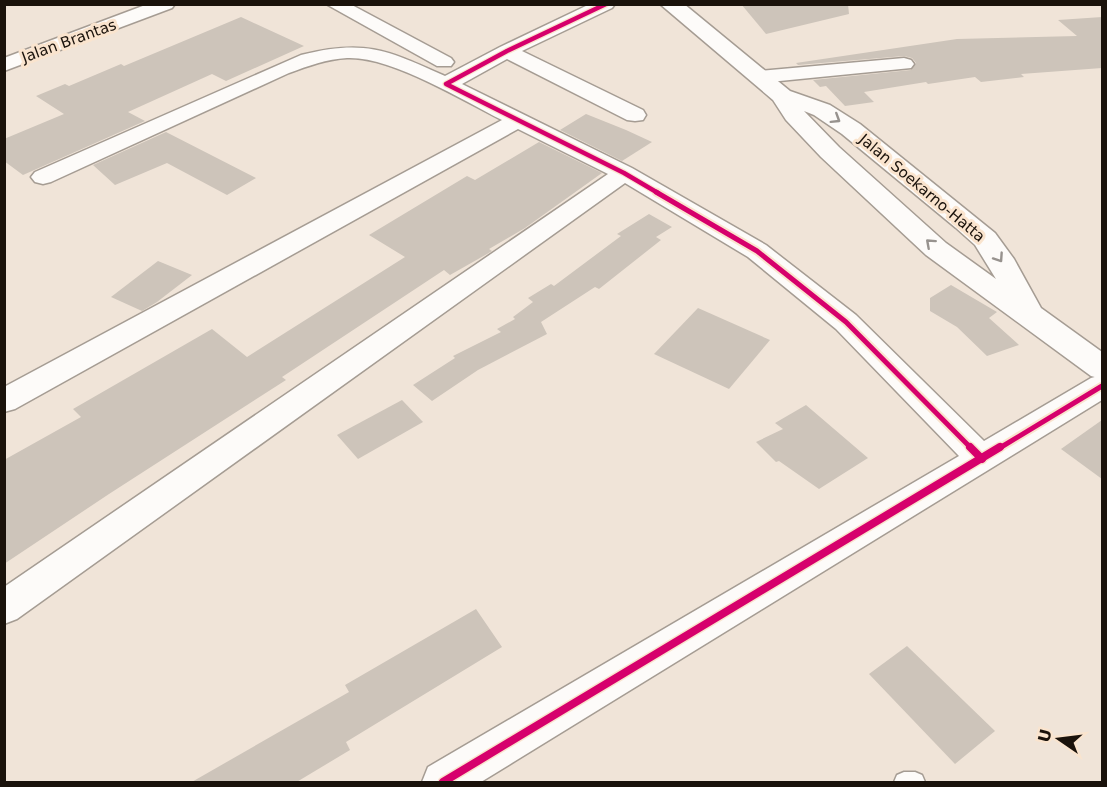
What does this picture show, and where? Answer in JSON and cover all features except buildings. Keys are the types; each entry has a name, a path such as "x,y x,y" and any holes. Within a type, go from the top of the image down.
{"highway":[{"name":"Jalan Soekarno-Hatta","path":"670,4 782,96 789,109 830,152 936,249 1102,368"},
{"name":"Jalan Soekarno-Hatta","path":"782,96 822,110 851,129 966,222 985,239 1000,259 1029,314"}],"street":[{"name":"Jalan Brantas","path":"4,65 166,4"},
{"path":"335,4 456,78 518,120 624,173 757,251 846,322 982,459"},
{"path":"43,177 282,69 332,52 352,50 371,52 456,78 606,4"},
{"path":"507,51 635,115"},
{"path":"760,77 904,64"},
{"path":"4,401 518,120"},
{"path":"4,608 624,173"},
{"path":"443,783 1102,386"}],"lane":[{"path":"904,783 915,783"}],"cycle path":[{"path":"606,4 507,51 446,84 624,173 757,251 846,322 982,459"},
{"path":"443,782 1102,386"}]}
